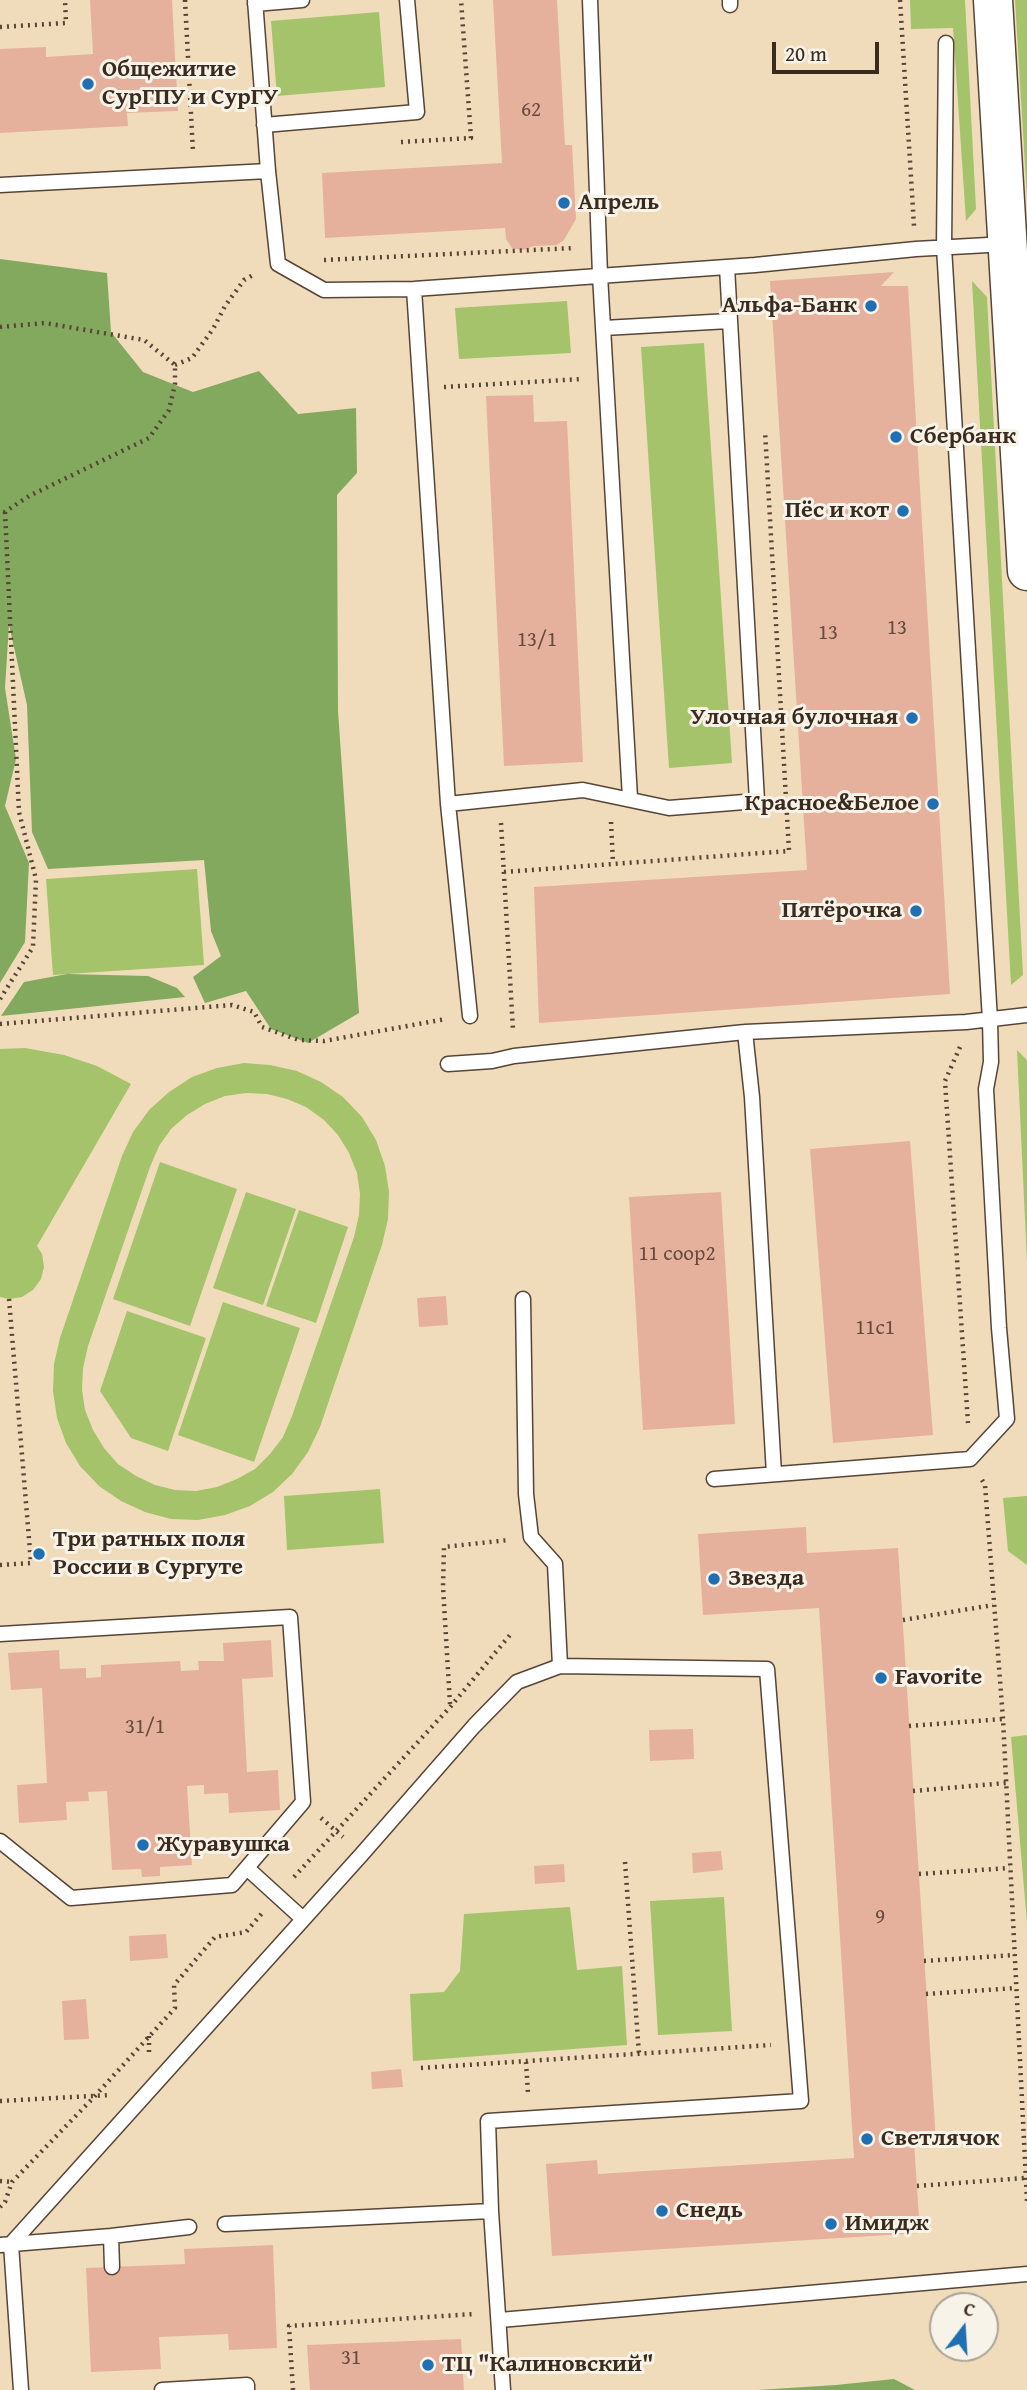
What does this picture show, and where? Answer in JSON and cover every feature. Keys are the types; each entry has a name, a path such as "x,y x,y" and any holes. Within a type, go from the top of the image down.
{"main road":[{"path":"993,0 1027,571"}],"lane":[{"path":"302,0 255,2 264,125 278,264 324,290 414,289 1007,244"},
{"path":"264,125 417,112 407,0"},
{"path":"590,0 598,247 630,798"},
{"path":"713,1479 970,1460 1007,1419 999,1328 986,1089 990,1062 990,1020 944,247 946,43"},
{"path":"0,185 268,171"},
{"path":"448,804 583,790 668,808 757,801 727,267"},
{"path":"414,289 448,804 470,1016"},
{"path":"604,328 729,321"},
{"path":"448,1064 746,1032 990,1020 1027,1015"},
{"path":"746,1032 774,1474"},
{"path":"523,1299 527,1494 531,1537 555,1564 560,1666"},
{"path":"0,1634 290,1617 303,1802 232,1885 71,1898 0,1841"},
{"path":"21,2390 6,2245 150,2090 474,1726 517,1682 560,1666 767,1669 801,2101 488,2121 503,2390"},
{"path":"247,1868 303,1919"},
{"path":"225,2224 491,2211"},
{"path":"6,2245 189,2227"},
{"path":"111,2236 112,2267"},
{"path":"499,2316 1027,2274"},
{"path":"162,2390 247,2385 247,2390"}],"path":[{"path":"0,27 66,23 65,0"},
{"path":"180,153 193,152 185,0"},
{"path":"318,260 598,247"},
{"path":"175,365 192,358 244,280 278,264"},
{"path":"0,327 45,323 144,340 175,365"},
{"path":"0,999 33,947 36,879 19,812 16,700 3,513 29,496 149,438 169,410 175,384 175,365"},
{"path":"419,388 607,378"},
{"path":"499,799 514,1056"},
{"path":"0,1024 232,1005 254,1012 262,1027 299,1040 324,1041 470,1016"},
{"path":"0,1565 31,1563 9,1299"},
{"path":"474,1726 450,1706 443,1587 444,1547 531,1537"},
{"path":"902,1620 993,1605"},
{"path":"0,2207 5,2202 12,2182 175,2008 174,1985 215,1937 246,1932 335,1830 450,1706 510,1635"},
{"path":"909,1726 1003,1719"},
{"path":"913,1790 1006,1783"},
{"path":"303,1802 362,1854"},
{"path":"625,1862 639,2054"},
{"path":"919,1874 1010,1868"},
{"path":"924,1961 1015,1955"},
{"path":"926,1994 1016,1988"},
{"path":"0,2101 94,2097 150,2090 149,2036"},
{"path":"421,2068 796,2043"},
{"path":"917,2186 1026,2178"},
{"path":"0,2181 12,2182"},
{"path":"293,2390 289,2326 499,2316"}],"green space":[{"path":"910,0 965,0 976,209 966,221 953,28 911,29"},
{"path":"1015,0 1027,0 1027,199"},
{"path":"379,12 385,87 277,96 271,21"},
{"path":"0,259 107,273 111,332 143,372 193,392 259,371 298,414 356,408 357,473 337,495 338,711 359,1013 308,1043 271,1029 246,991 205,1003 193,977 221,956 211,931 204,860 48,869 32,832 27,705 9,625 5,688 16,759 5,806 29,863 25,942 0,983"},
{"path":"972,281 987,297 1023,975 1011,985"},
{"path":"567,301 571,353 459,359 455,308"},
{"path":"704,343 732,763 669,768 641,347"},
{"path":"197,869 204,965 53,975 46,879"},
{"path":"67,974 148,976 177,988 185,997 1,1016 24,982"},
{"path":"25,1048 64,1055 97,1066 131,1084 37,1246 42,1254 44,1267 41,1279 33,1290 22,1297 9,1299 0,1297 0,1049"},
{"path":"1017,1050 1027,1060 1027,1262"},
{"path":"244,1063 297,1071 321,1082 343,1097 362,1117 376,1140 385,1166 389,1192 388,1219 382,1245 320,1427 308,1452 292,1474 273,1492 250,1506 225,1515 198,1520 171,1519 145,1512 121,1501 99,1486 80,1466 66,1443 57,1418 53,1391 54,1364 60,1338 122,1156 133,1132 149,1110 169,1092 192,1077 217,1068","holes":["267,1094 306,1107 324,1120 338,1135 349,1153 357,1173 360,1194 354,1237 292,1416 283,1437 270,1454 255,1469 217,1487 196,1491 155,1485 118,1464 93,1430 85,1410 82,1390 88,1346 150,1167 159,1146 171,1129 187,1115 225,1096"]},
{"path":"160,1162 237,1189 190,1326 113,1299"},
{"path":"246,1192 296,1209 263,1305 213,1288"},
{"path":"299,1210 348,1227 316,1323 266,1306"},
{"path":"223,1302 300,1328 254,1462 178,1435"},
{"path":"127,1311 206,1338 168,1451 131,1438 100,1391"},
{"path":"380,1489 384,1543 287,1550 284,1496"},
{"path":"1027,1496 1027,1565 1008,1551 1003,1498"},
{"path":"1027,1735 1027,1923 1011,1737"},
{"path":"724,1897 732,2031 658,2035 650,1901"},
{"path":"570,1907 577,1970 622,1966 627,2045 413,2061 410,1994 444,1992 460,1971 464,1914"},
{"path":"894,2379 915,2390 757,2390 836,2385"}],"building":[{"name":"Общежитие СурГПУ и СурГУ","path":"90,0 172,0 178,111 127,113 128,126 0,133 0,49 46,47 46,57 93,54"},
{"path":"493,0 557,0 565,145 572,145 576,219 564,240 557,245 534,246 523,250 512,248 506,239 505,228 325,238 322,173 502,163"},
{"path":"894,272 881,286 908,286 950,994 539,1023 534,887 807,870 770,281"},
{"path":"533,395 534,422 567,421 583,762 504,766 486,396"},
{"path":"910,1141 933,1435 833,1443 810,1149"},
{"path":"721,1192 735,1424 643,1430 629,1197"},
{"path":"446,1296 448,1325 419,1327 417,1298"},
{"path":"806,1527 807,1553 898,1548 936,2141 914,2142 920,2233 552,2256 546,2164 597,2160 598,2174 854,2158 819,1608 703,1615 698,1534"},
{"path":"271,1640 273,1677 242,1679 247,1772 278,1770 280,1810 229,1813 228,1793 204,1794 204,1785 187,1786 192,1865 160,1867 160,1876 142,1877 141,1869 112,1870 107,1791 88,1792 89,1801 66,1802 67,1820 19,1823 17,1785 47,1783 42,1688 11,1690 8,1653 59,1650 60,1669 86,1668 86,1678 101,1677 101,1665 180,1661 181,1671 199,1670 198,1661 224,1661 223,1643"},
{"path":"693,1729 694,1759 650,1761 649,1730"},
{"path":"721,1851 723,1870 693,1873 692,1853"},
{"path":"564,1864 565,1882 535,1884 534,1866"},
{"path":"166,1934 168,1958 130,1961 129,1936"},
{"path":"86,1999 89,2039 64,2040 62,2001"},
{"path":"401,2069 403,2087 372,2089 371,2072"},
{"path":"273,2245 277,2348 229,2350 228,2334 159,2337 161,2369 91,2372 86,2268 185,2264 184,2249"},
{"path":"461,2339 464,2390 310,2390 307,2345"}],"place":[{"name":"Общежитие СурГПУ и СурГУ","path":"88,84"},
{"name":"Апрель","path":"564,203"},
{"name":"Альфа-Банк","path":"871,306"},
{"name":"Сбербанк","path":"896,437"},
{"name":"Пёс и кот","path":"903,511"},
{"name":"Улочная булочная","path":"912,718"},
{"name":"Красное&Белое","path":"933,804"},
{"name":"Пятёрочка","path":"916,911"},
{"name":"Три ратных поля России в Сургуте","path":"39,1554"},
{"name":"Звезда","path":"714,1579"},
{"name":"Favorite","path":"881,1678"},
{"name":"Журавушка","path":"143,1845"},
{"name":"Светлячок","path":"867,2139"},
{"name":"Снедь","path":"662,2211"},
{"name":"Имидж","path":"831,2224"},
{"name":"ТЦ \"Калиновский\"","path":"428,2365"}]}
